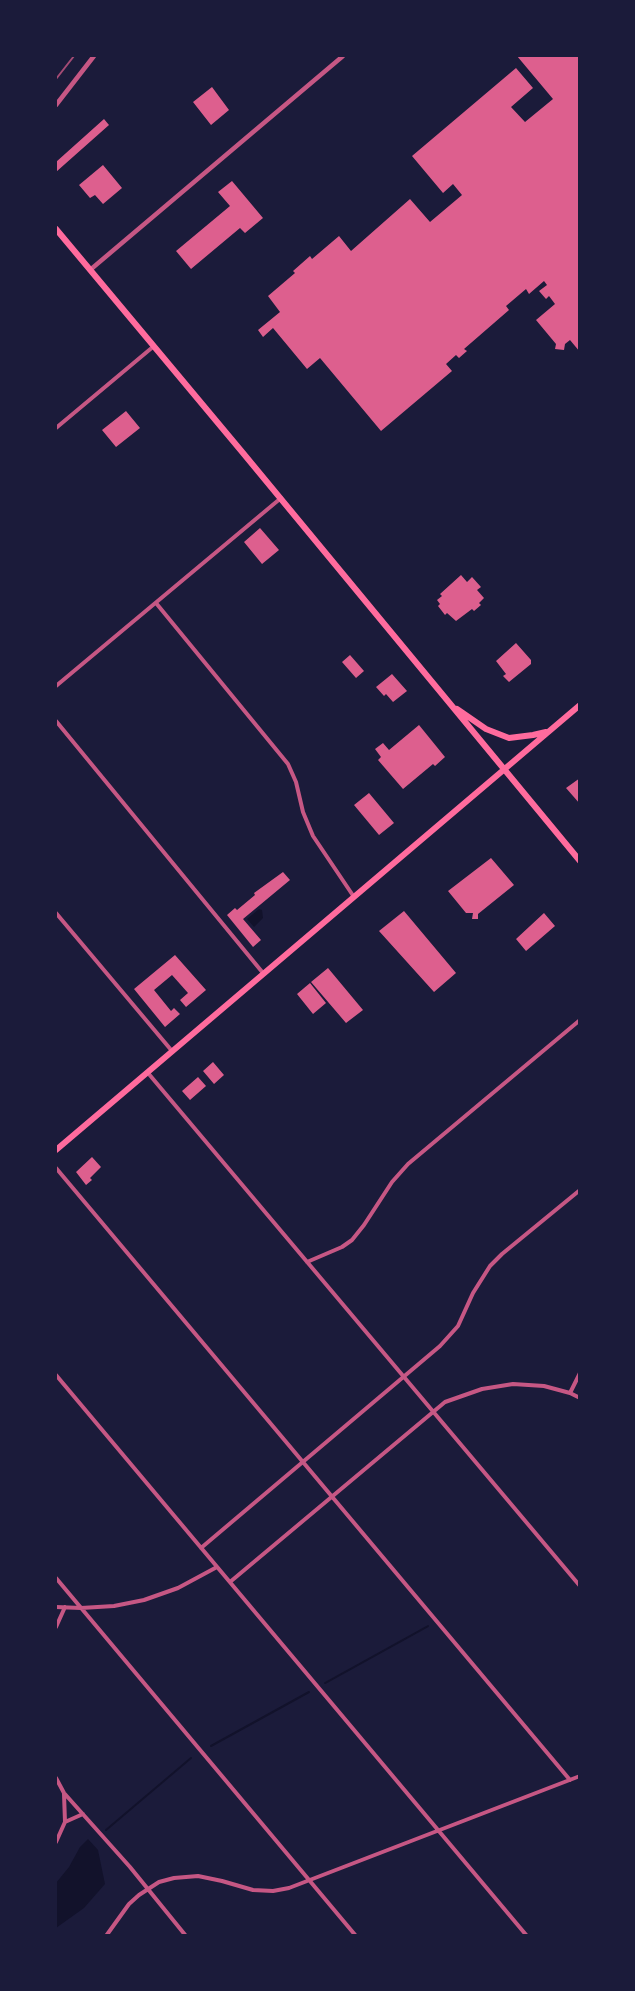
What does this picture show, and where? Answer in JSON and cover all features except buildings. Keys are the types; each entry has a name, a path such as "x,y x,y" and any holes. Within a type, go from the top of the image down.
{"main road":[{"path":"56,229 281,498 579,861"},
{"path":"446,699 477,723 499,735 518,738 549,730"},
{"path":"56,1150 579,705"}],"street":[{"path":"56,105 94,56"},
{"path":"90,270 343,56"},
{"path":"56,428 154,346"},
{"path":"56,686 281,498"},
{"path":"156,603 288,764 313,836 355,897"},
{"path":"56,722 264,974"},
{"path":"56,913 172,1052"},
{"path":"307,1262 342,1247 352,1240 392,1182 408,1164 579,1020"},
{"path":"147,1072 579,1586"},
{"path":"56,1168 570,1780"},
{"path":"201,1548 405,1377 451,1335 463,1317 480,1280 490,1266 579,1190"},
{"path":"570,1392 579,1373"},
{"path":"56,1375 528,1935"},
{"path":"230,1582 446,1402 497,1385 529,1384 570,1392 579,1398"},
{"path":"56,1607 81,1608 129,1604 158,1596 217,1567"},
{"path":"56,1578 356,1935"},
{"path":"56,1626 65,1607"},
{"path":"106,1935 129,1904 159,1882 187,1876 211,1878 244,1889 263,1891 289,1888 579,1776"},
{"path":"56,1778 64,1793 186,1935"},
{"path":"56,1842 65,1822 64,1793"},
{"path":"65,1822 82,1814"}],"shaded area":[{"path":"259,909 262,910 263,918 254,927 247,919"},
{"path":"88,1839 98,1850 105,1884 84,1908 56,1928 56,1883"}],"waterway":[{"path":"325,1683 428,1626"},
{"path":"211,1746 309,1692"},
{"path":"106,1830 191,1758"}],"railway":[{"path":"56,79 74,56"}]}
